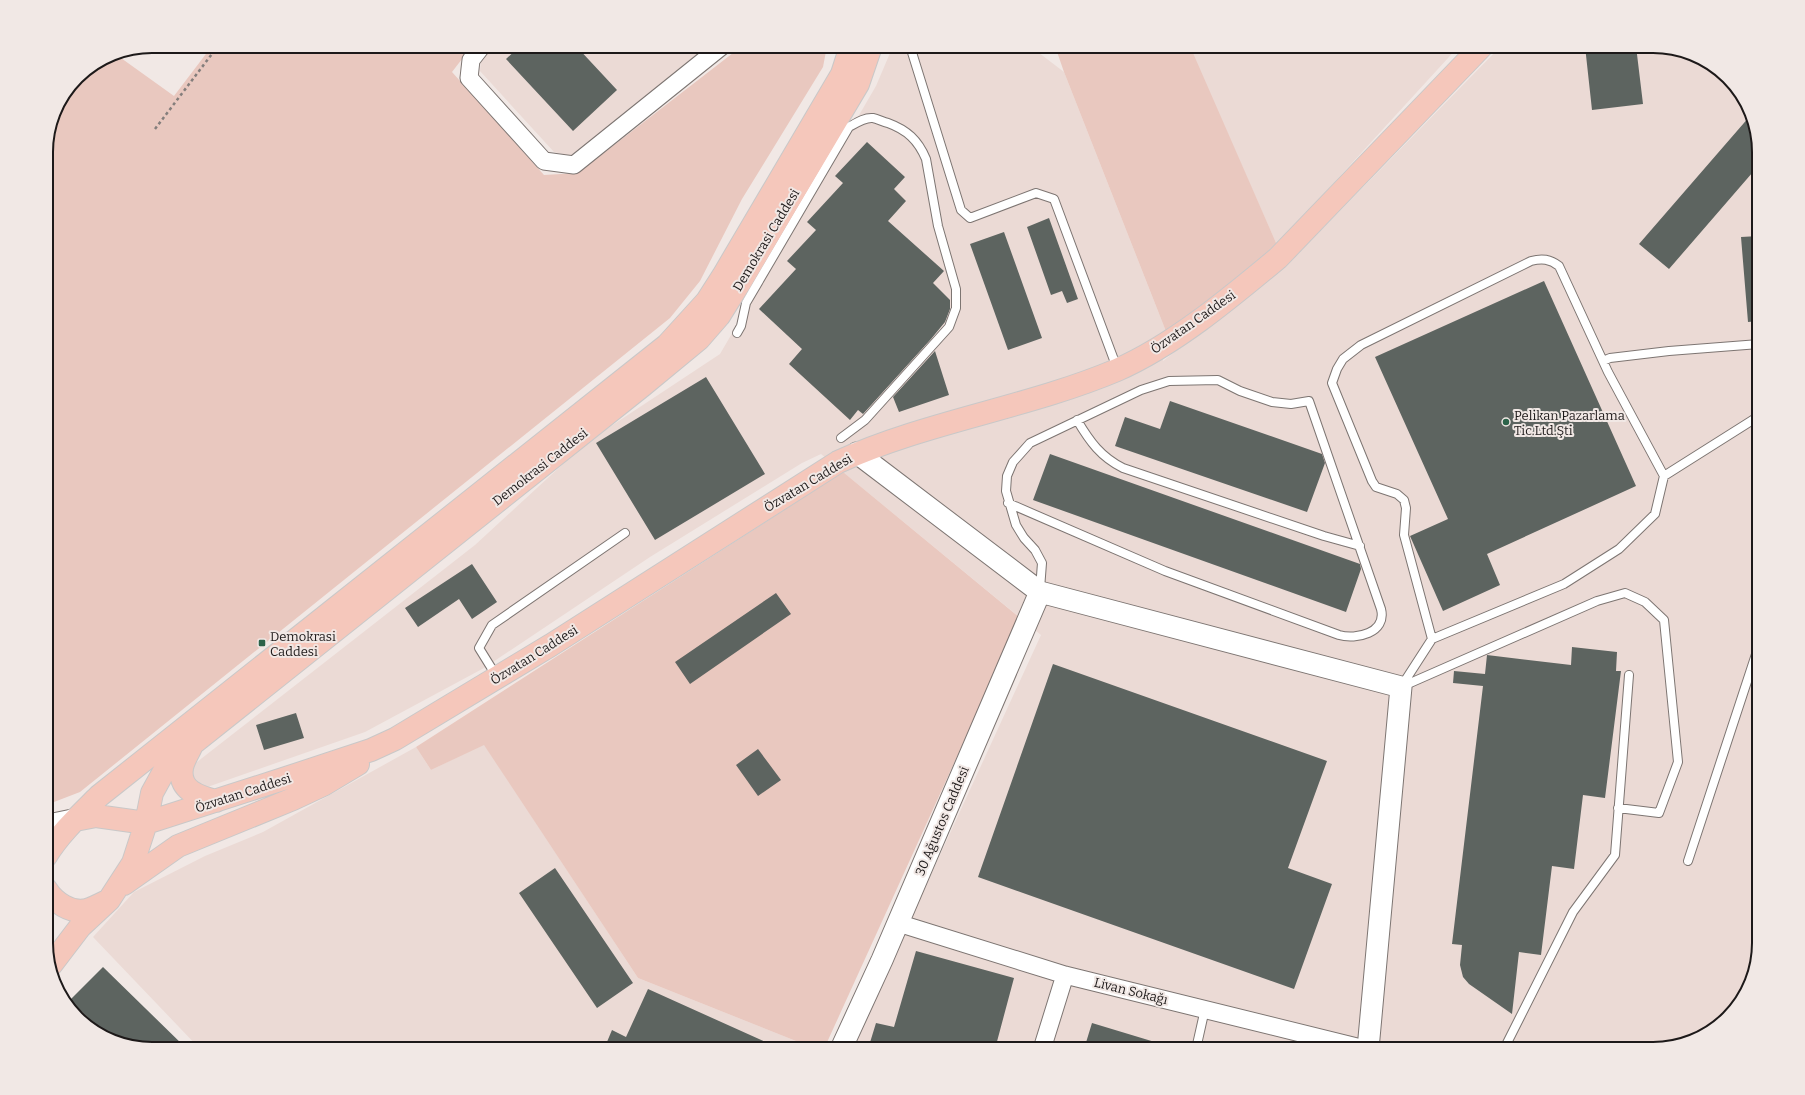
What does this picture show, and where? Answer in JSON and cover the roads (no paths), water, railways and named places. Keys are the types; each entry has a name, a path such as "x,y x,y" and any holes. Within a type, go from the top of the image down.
{"main road":[{"name":"Demokrasi Caddesi","path":"53,847 75,820 99,796 209,707 667,345 707,301 723,276 842,74 850,53"},
{"name":"Demokrasi Caddesi","path":"55,960 80,928 113,895 133,863 146,823 149,801 164,773 176,757 699,339 719,316 741,281 858,84 869,53"},
{"name":"Özvatan Caddesi","path":"146,823 370,750 395,739 558,641 818,474 857,453 915,434 1046,397 1118,369 1169,342 1251,281 1278,258 1475,53"},
{"path":"53,897 58,903 70,910 86,910 113,895 178,846 293,799 323,785 395,739"},
{"path":"194,743 182,766 184,783 193,794 216,801"},
{"path":"53,825 96,816 114,820 146,823"},
{"path":"114,820 125,830 131,844 133,863"}],"street":[{"path":"476,53 471,60 469,78 544,161 574,165 713,53"},
{"path":"857,453 1040,592 1401,687 1368,1042"},
{"name":"30 Ağustos Caddesi","path":"844,1042 898,923 1040,592"},
{"name":"Livan Sokağı","path":"898,923 1065,975 1339,1042"},
{"path":"1044,1042 1065,975"}],"lane":[{"path":"912,53 961,210 970,218 1036,193 1054,199 1118,369"},
{"path":"737,333 741,326 746,303 849,127 862,120 873,118 899,127 911,135 922,149 926,159 938,226 956,289 956,308 950,327 865,420 841,438"},
{"path":"1401,687 1432,639 1564,584 1619,549 1654,514 1664,476 1603,361 1559,266 1551,261 1538,259 1361,345 1343,359 1337,369 1332,383 1372,482 1376,487 1397,494 1404,500 1406,508 1404,535 1432,639"},
{"path":"1603,361 1610,358 1669,351 1752,345"},
{"path":"1008,503 1165,571 1347,638 1362,636 1369,633 1379,626 1382,618 1382,609 1309,401 1281,404 1240,391 1218,380 1176,381 1141,390 1039,438 1030,443 1017,456 1007,476 1006,491 1008,503 1016,525 1024,538 1036,550 1042,563 1040,592"},
{"path":"1077,420 1095,448 1112,462 1123,468 1316,534 1360,546"},
{"path":"1664,476 1752,420"},
{"path":"498,678 479,648 492,625 625,533"},
{"path":"1401,687 1597,601 1625,593 1645,602 1664,620 1678,762 1659,813 1618,808"},
{"path":"1688,861 1752,666"},
{"path":"1508,1042 1573,912 1615,855 1629,675"},
{"path":"1198,1042 1205,1009"}],"place":[{"name":"Pelikan Pazarlama Tic.Ltd.Şti","path":"1506,422"},
{"name":"Demokrasi Caddesi","path":"262,643"}]}
